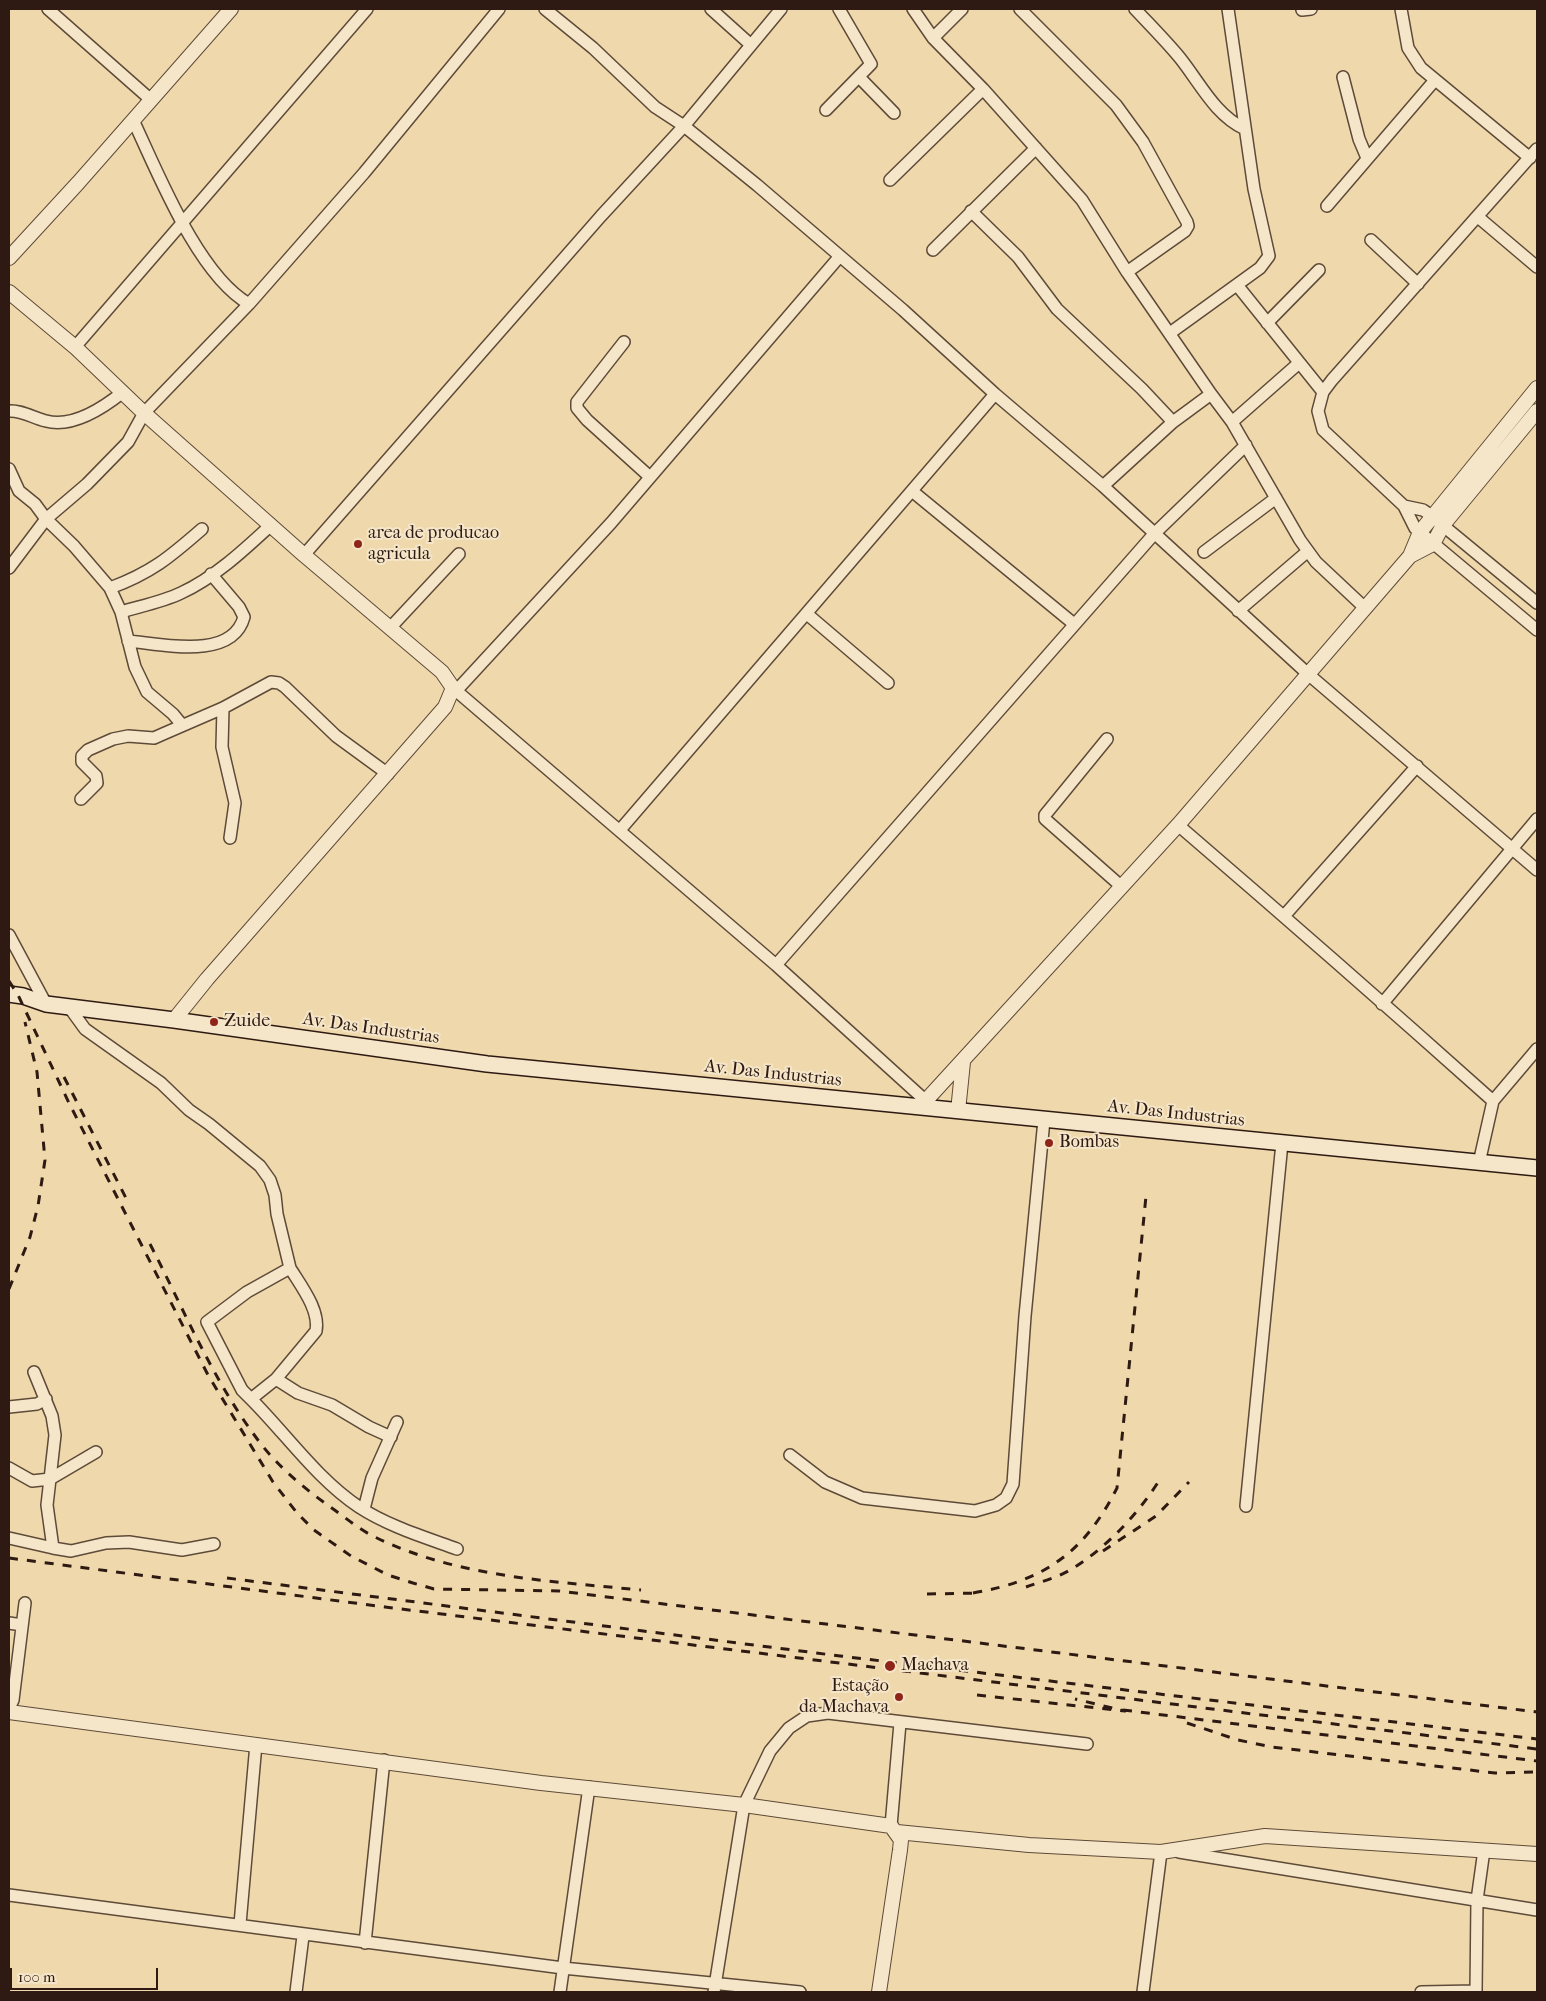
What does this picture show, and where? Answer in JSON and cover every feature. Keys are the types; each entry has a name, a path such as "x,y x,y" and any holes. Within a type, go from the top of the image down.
{"main road":[{"name":"Av. Das Industrias","path":"9,994 24,996 46,1004 487,1064 924,1105 958,1111 1044,1120 1537,1168"}],"street":[{"path":"48,9 150,99"},
{"path":"9,258 230,9"},
{"path":"75,347 367,9"},
{"path":"9,568 46,519 87,484 128,442 144,413 249,304 364,173 499,9"},
{"path":"545,9 593,48 655,107 684,126 757,185 904,310 995,394 1103,486 1308,674 1514,848 1537,870"},
{"path":"711,9 750,45"},
{"path":"304,555 601,216 684,126 781,9"},
{"path":"826,110 870,66 870,62 839,9"},
{"path":"913,9 933,38 983,89 1082,200 1127,272 1232,422 1308,552 1316,562 1365,608"},
{"path":"933,38 962,9"},
{"path":"1020,9 1116,105 1142,142 1187,222 1188,226 1185,231 1127,272"},
{"path":"1135,9 1179,57 1221,113 1234,124 1245,129"},
{"path":"1170,333 1260,268 1269,256 1254,189 1228,9"},
{"path":"1401,9 1408,48 1413,58 1435,80 1533,154 1323,392 1318,411 1323,430 1404,506 1412,525 1537,630"},
{"path":"859,77 894,113"},
{"path":"1342,77 1359,139 1367,158"},
{"path":"1327,206 1435,80"},
{"path":"890,180 983,89"},
{"path":"133,120 182,224 226,287 249,304"},
{"path":"933,250 971,210 1036,148"},
{"path":"971,210 1018,257 1057,309 1142,388 1173,422"},
{"path":"1478,217 1537,267"},
{"path":"1371,240 1418,284"},
{"path":"174,1020 207,979 445,707 454,690 650,477 840,256"},
{"path":"1267,323 1319,270"},
{"path":"1237,285 1323,392"},
{"path":"9,292 75,347 144,413 304,555 442,672 454,690 620,830 776,966 924,1105 1178,825 1410,556 1420,532 1437,521 1537,411"},
{"path":"624,342 577,402 577,408 650,477"},
{"path":"1232,422 1299,363"},
{"path":"1434,544 1437,521 1537,388"},
{"path":"9,411 17,410 45,421 63,422 95,411 123,392"},
{"path":"620,830 995,394"},
{"path":"1103,486 1173,422 1211,394"},
{"path":"776,966 1154,534 1246,445"},
{"path":"9,469 19,491 31,499 46,519 74,546 110,588 121,612 135,667 147,692 173,714 182,725"},
{"path":"912,491 1074,624"},
{"path":"1204,552 1276,498"},
{"path":"1404,506 1422,510 1437,521 1537,604"},
{"path":"121,612 179,594 212,574 271,525"},
{"path":"110,588 162,564 202,529"},
{"path":"1410,556 1434,544"},
{"path":"1238,611 1308,552"},
{"path":"390,628 459,554"},
{"path":"1464,570 1477,554"},
{"path":"128,642 202,647 216,645 226,640 242,625 244,617 239,606 212,574"},
{"path":"806,614 888,683"},
{"path":"81,799 97,783 96,776 82,762 83,753 113,739 128,736 154,738 223,708 264,686 279,682 292,692 336,736 388,774"},
{"path":"223,708 222,747 235,803 230,838"},
{"path":"1107,739 1045,815 1045,819 1122,887"},
{"path":"1284,916 1417,766"},
{"path":"1382,1004 1537,819"},
{"path":"1178,825 1493,1100"},
{"path":"9,935 46,1004"},
{"path":"69,1007 85,1029 154,1077 189,1110 260,1166 270,1180 290,1268 312,1307 318,1323 316,1331 276,1379 251,1399"},
{"path":"1479,1163 1493,1100 1537,1049"},
{"path":"958,1111 964,1062"},
{"path":"790,1455 825,1482 862,1498 976,1510 996,1505 1006,1498 1013,1484 1024,1316 1044,1120"},
{"path":"1246,1506 1282,1143"},
{"path":"290,1268 247,1292 207,1322 242,1390 310,1463 364,1509 399,1528 457,1549"},
{"path":"34,1372 46,1399 56,1435 47,1505 53,1548"},
{"path":"276,1379 298,1393 332,1405 390,1437"},
{"path":"9,1407 37,1404 46,1399"},
{"path":"364,1509 372,1478 397,1422"},
{"path":"9,1468 32,1481 50,1480 96,1452"},
{"path":"9,1538 71,1551 106,1542 129,1542 182,1550 214,1544"},
{"path":"25,1603 13,1700 9,1710 541,1783 744,1805 894,1829 1029,1845 1167,1851 1537,1910"},
{"path":"9,1624 22,1625"},
{"path":"715,1988 744,1805 770,1751 790,1728 807,1716 828,1713 1087,1744"},
{"path":"879,1992 901,1840 894,1829 900,1723"},
{"path":"240,1924 256,1744"},
{"path":"365,1943 384,1760"},
{"path":"560,1992 589,1787"},
{"path":"1167,1851 1265,1836 1537,1854"},
{"path":"1421,1992 1426,1990 1476,1992 1477,1900 1484,1850"},
{"path":"1143,1992 1167,1851"},
{"path":"9,1895 240,1924 303,1936 715,1988 800,1992"},
{"path":"296,1992 303,1936"}],"railway":[{"path":"9,981 18,995 69,1103 208,1375 273,1482 297,1513 314,1530 351,1556 388,1575 434,1589 559,1591 1537,1712"},
{"path":"9,1289 30,1237 38,1206 45,1160 37,1072 25,1022"},
{"path":"64,1077 129,1204"},
{"path":"973,1593 1021,1581 1041,1572 1059,1560 1076,1547 1091,1530 1117,1488 1146,1196"},
{"path":"150,1244 225,1391 255,1436 271,1456 308,1491 354,1524 369,1534 401,1548 434,1560 467,1568 536,1580 641,1590"},
{"path":"1026,1587 1065,1573 1097,1551 1133,1516 1162,1476"},
{"path":"1103,1551 1156,1516 1189,1482"},
{"path":"9,1558 385,1607 1537,1749"},
{"path":"227,1578 840,1656 1537,1739"},
{"path":"927,1594 979,1593"},
{"path":"977,1695 1125,1711 1075,1699"},
{"path":"1123,1710 1537,1761"},
{"path":"1187,1723 1238,1740 1272,1747 1495,1773 1537,1772"}],"place":[{"name":"area de producao agricula","path":"358,544"},
{"name":"Zuide","path":"214,1022"},
{"name":"Bombas","path":"1049,1143"},
{"name":"Machava","path":"890,1666"},
{"name":"Estação da Machava","path":"899,1697"}]}
